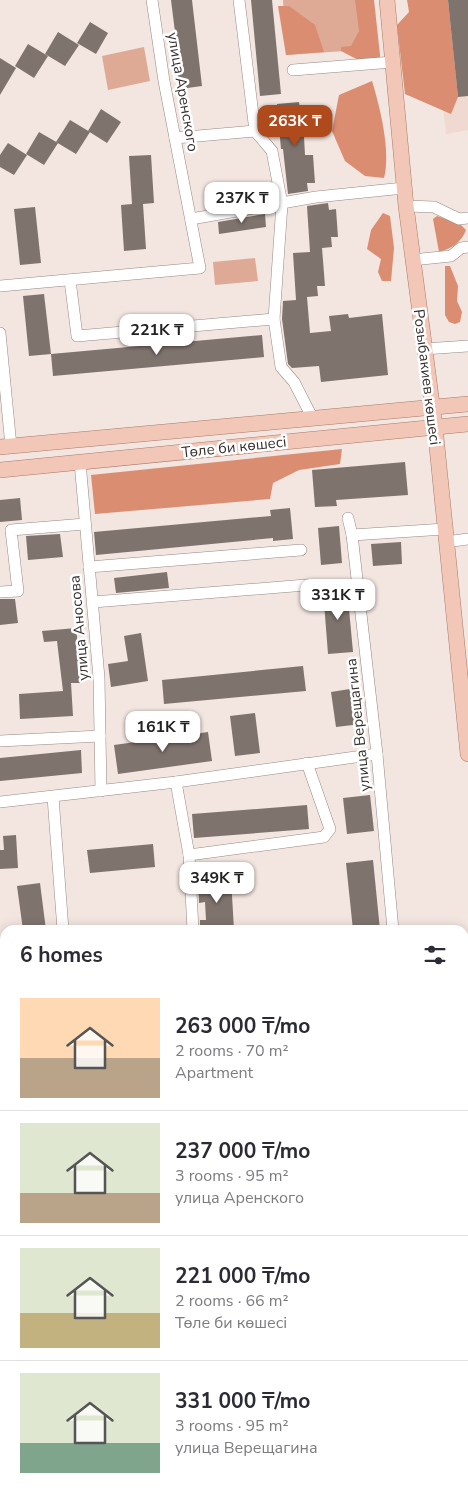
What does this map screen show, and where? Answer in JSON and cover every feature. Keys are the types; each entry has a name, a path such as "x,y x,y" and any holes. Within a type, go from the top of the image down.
{"main road":[{"name":"Розыбакиев көшесі","path":"387,0 404,188 435,427 468,752"},
{"name":"Төле би көшесі","path":"5,447 468,404"},
{"path":"291,421 300,424 301,430 291,441"},
{"name":"Төле би көшесі","path":"0,470 468,424"}],"street":[{"name":"улица Аренского","path":"70,280 200,268 175,138 152,0"},
{"path":"239,0 255,130 272,151 282,204 274,319 281,367 294,382 313,419"},
{"path":"293,70 393,62"},
{"path":"175,138 255,130"},
{"path":"191,219 316,197 404,188"},
{"path":"406,206 434,207 459,219 468,218"},
{"path":"412,260 451,256 461,248 468,247"},
{"path":"0,286 70,280 77,336 274,319"},
{"path":"0,333 5,447"},
{"path":"424,349 468,346"},
{"name":"улица Аносова","path":"80,462 99,678 101,791"},
{"name":"улица Верещагина","path":"348,518 352,535 377,754 393,925"},
{"path":"0,592 18,591 11,530 85,524"},
{"path":"352,535 446,535 468,539"},
{"path":"89,567 301,550"},
{"path":"93,602 306,585"},
{"path":"0,741 100,736"},
{"path":"0,802 176,782 377,754"},
{"path":"189,855 324,837 330,829 307,763"},
{"path":"176,782 189,855 193,925"},
{"path":"53,797 63,925"}],"shaded area":[{"path":"283,0 370,0 375,49 286,55"},
{"path":"355,0 374,0 381,64 368,65 341,51 341,47 351,46 359,31"},
{"path":"407,0 448,0 458,97 451,114 405,94 397,25 409,12"},
{"path":"431,0 468,0 468,130 446,134"},
{"path":"278,6 289,6 315,25 324,52 286,55"},
{"path":"144,47 150,81 108,90 102,56"},
{"path":"372,81 381,116 385,143 386,167 384,178 365,176 345,161 332,131 339,95"},
{"path":"383,213 390,216 394,248 391,281 382,281 378,272 381,259 367,249 371,230"},
{"path":"437,216 460,224 466,230 456,244 439,252 433,219"},
{"path":"255,258 258,281 215,285 213,262"},
{"path":"445,266 450,266 458,286 457,301 462,312 460,322 455,324 449,322 445,315"},
{"path":"342,449 340,464 299,470 273,483 270,499 95,514 91,475"}],"building":[{"path":"171,0 192,0 202,86 180,89 176,64 179,64"},
{"path":"251,0 272,0 281,94 260,96"},
{"path":"448,0 468,0 468,96 458,97"},
{"path":"90,22 108,33 96,54 77,43"},
{"path":"58,32 79,45 65,66 45,54"},
{"path":"28,44 48,56 34,78 15,66"},
{"path":"0,58 16,68 0,95"},
{"path":"299,102 300,110 307,109 309,137 304,137 305,155 313,155 315,183 307,183 308,191 288,194 277,104"},
{"path":"101,109 121,122 107,143 88,131"},
{"path":"70,120 90,132 76,154 56,142"},
{"path":"39,132 58,143 44,165 26,154"},
{"path":"8,143 27,155 14,175 0,167 0,155"},
{"path":"151,155 154,203 143,204 146,249 124,251 121,205 132,204 129,156"},
{"path":"328,203 329,210 336,209 338,237 331,237 332,247 322,248 325,286 317,286 318,296 307,297 310,333 331,331 329,316 348,314 349,318 382,314 388,375 321,382 319,366 292,368 288,364 282,319 283,301 296,300 293,253 310,252 307,206"},
{"path":"35,207 41,263 20,265 14,209"},
{"path":"265,214 266,227 219,234 218,222"},
{"path":"44,294 51,354 29,356 23,296"},
{"path":"262,335 264,357 53,376 51,354"},
{"path":"405,462 408,495 336,500 337,506 315,507 312,470"},
{"path":"20,498 22,520 0,522 0,500"},
{"path":"290,508 293,539 273,541 273,538 96,555 94,532 271,516 270,510"},
{"path":"339,526 342,563 321,565 318,528"},
{"path":"60,534 63,557 28,560 26,536"},
{"path":"401,542 402,564 373,566 371,544"},
{"path":"167,572 169,588 116,593 114,578"},
{"path":"347,588 353,652 328,654 323,590"},
{"path":"0,599 15,599 18,623 0,625"},
{"path":"76,628 82,683 71,683 73,716 20,719 19,694 63,691 57,641 44,642 42,631"},
{"path":"141,633 148,681 111,687 108,664 128,661 124,636"},
{"path":"303,666 306,691 164,704 162,680"},
{"path":"356,688 361,724 336,727 331,692"},
{"path":"255,713 260,753 235,756 230,716"},
{"path":"208,732 212,761 118,774 114,745"},
{"path":"81,750 82,773 0,781 0,758"},
{"path":"370,795 374,831 347,834 343,798"},
{"path":"307,805 309,829 194,838 192,814"},
{"path":"16,835 18,868 0,869 0,850 4,850 3,836"},
{"path":"153,844 155,867 90,873 87,850"},
{"path":"373,860 380,925 352,925 346,863"},
{"path":"231,878 234,925 200,925 200,920 206,920 205,902 199,903 198,881"},
{"path":"40,883 45,925 22,925 17,886"}]}
